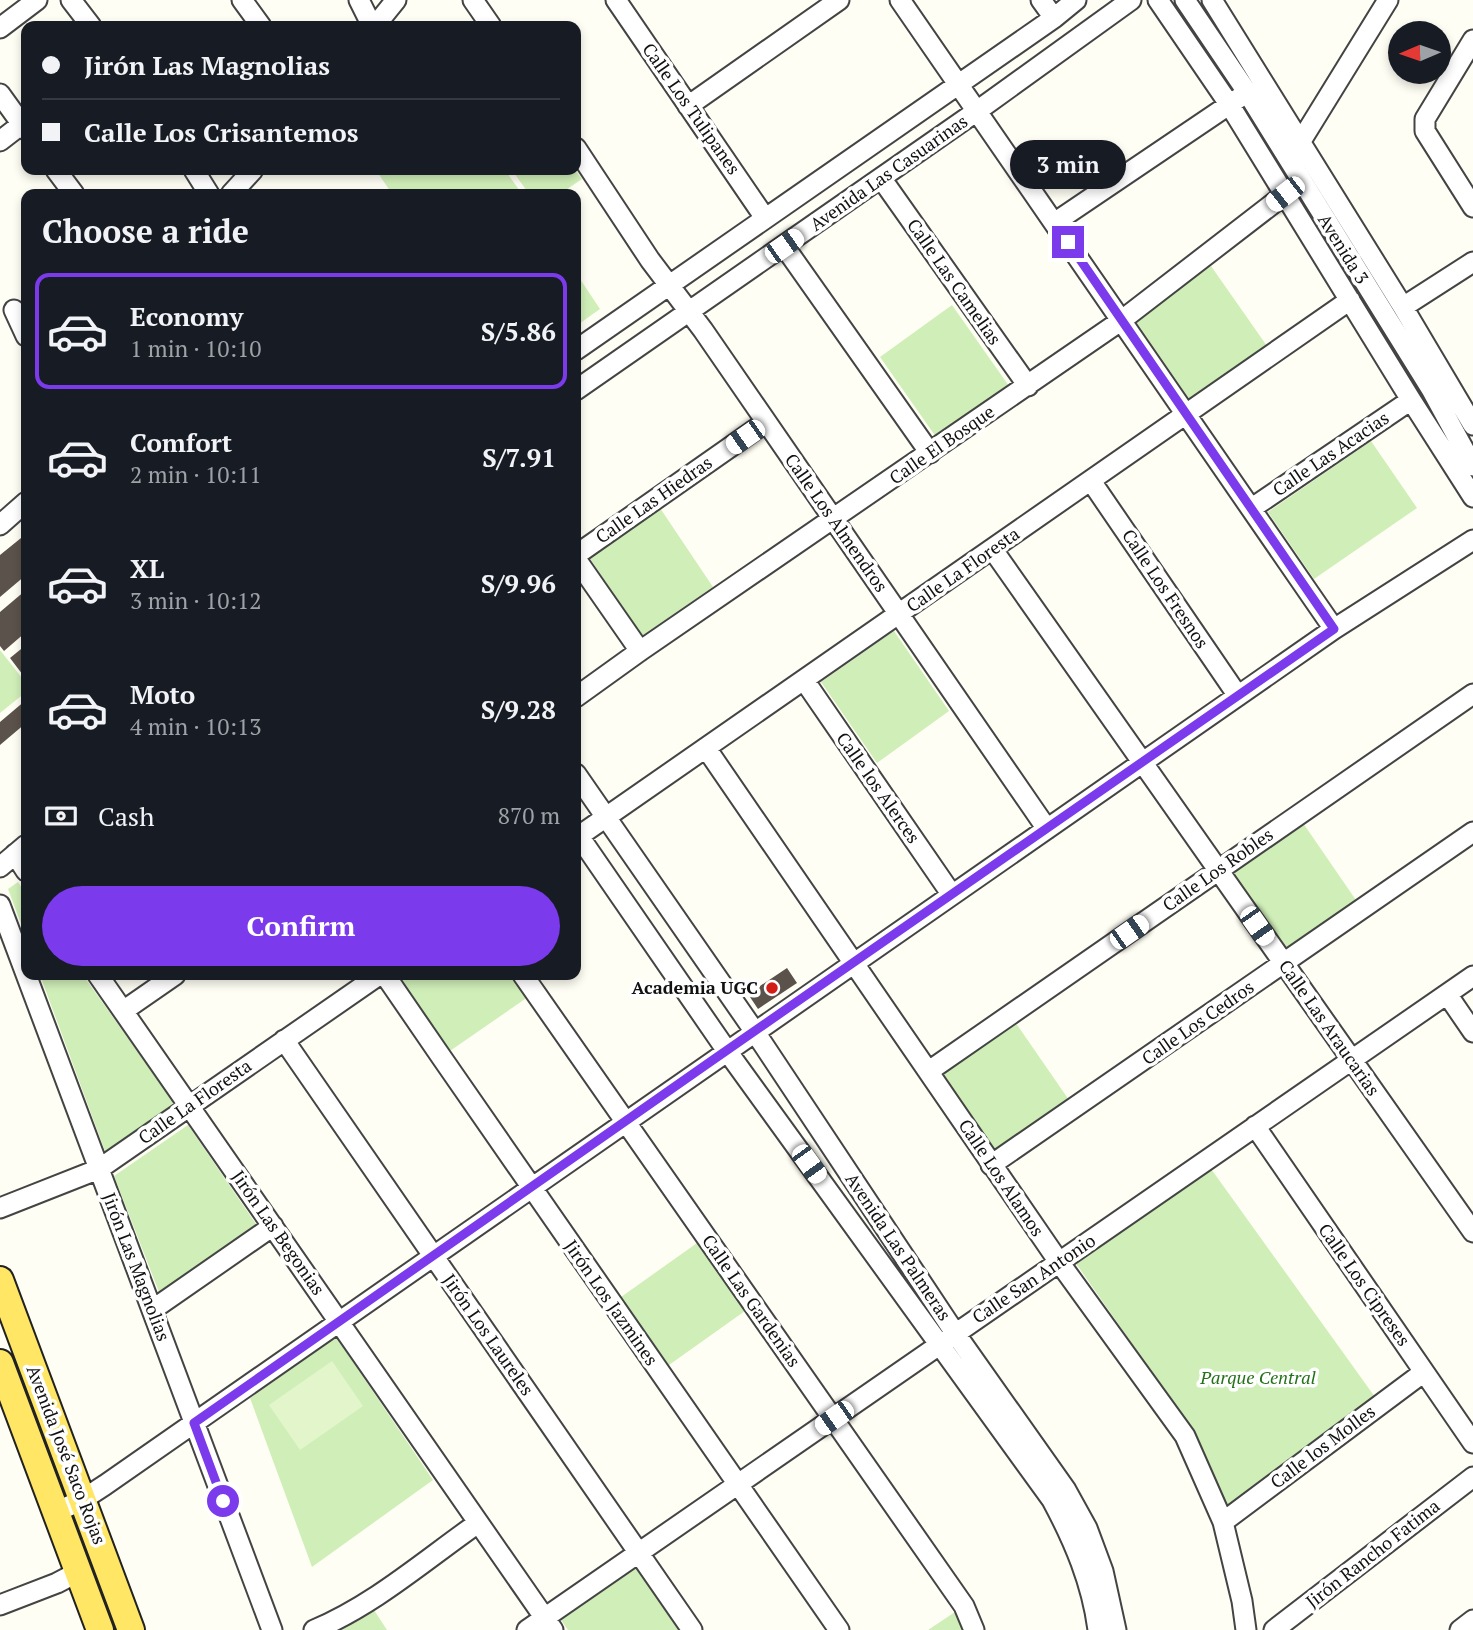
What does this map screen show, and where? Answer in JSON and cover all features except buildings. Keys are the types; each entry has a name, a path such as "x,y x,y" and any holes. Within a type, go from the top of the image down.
{"main road":[{"name":"Avenida José Saco Rojas","path":"0,1280 131,1630"},
{"name":"Avenida José Saco Rojas","path":"0,1363 100,1630"}],"street":[{"path":"0,28 37,0"},
{"path":"71,0 88,21"},
{"path":"242,0 257,21"},
{"path":"359,0 370,21"},
{"path":"377,21 396,0"},
{"path":"473,0 488,21"},
{"path":"688,106 839,0"},
{"path":"900,0 1334,629"},
{"path":"1041,0 1054,18"},
{"name":"Avenida Las Casuarinas","path":"581,347 1054,18 1076,0"},
{"name":"Avenida Las Casuarinas","path":"581,387 977,111 1131,0"},
{"path":"1158,0 1229,104 1473,497"},
{"name":"Avenida 3","path":"1185,0 1247,92 1431,389 1473,466"},
{"name":"Avenida 3","path":"1212,0 1403,307 1473,425"},
{"path":"1301,141 1388,0"},
{"name":"Calle Los Tulipanes","path":"623,3 688,106 765,218"},
{"path":"1473,40 1425,119 1425,131 1473,208"},
{"path":"1054,223 1247,92"},
{"path":"0,94 21,123"},
{"path":"0,141 21,129"},
{"name":"Calle Los Almendros","path":"581,155 1047,829"},
{"path":"236,189 248,175"},
{"name":"Calle Las Camelias","path":"881,178 1028,386"},
{"name":"Calle El Bosque","path":"581,693 1122,320 1301,182"},
{"path":"784,246 930,453"},
{"path":"1403,307 1473,261"},
{"name":"Calle La Floresta","path":"581,833 1350,300"},
{"path":"13,310 21,326"},
{"name":"Calle Las Acacias","path":"1252,508 1411,400"},
{"name":"Calle Las Hiedras","path":"581,553 766,422"},
{"name":"Calle Los Fresnos","path":"1091,481 1238,696"},
{"path":"0,524 21,506"},
{"path":"56,1512 82,1500 194,1423 1334,629 1473,540"},
{"name":"Calle Las Araucarias","path":"993,550 1473,1232"},
{"path":"581,564 640,651"},
{"name":"Calle los Alerces","path":"804,680 952,895"},
{"name":"Calle Los Robles","path":"929,1071 1473,694"},
{"name":"Calle Los Alamos","path":"706,748 991,1165 1185,1436 1223,1522 1246,1630"},
{"name":"Avenida Las Palmeras","path":"581,781 755,1032 947,1339 1052,1500 1072,1536 1086,1575 1098,1630"},
{"name":"Calle Los Cedros","path":"991,1165 1473,832"},
{"name":"Avenida Las Palmeras","path":"581,842 727,1051 1066,1490 1087,1528 1104,1571 1116,1630"},
{"name":"Jirón Las Magnolias","path":"0,905 21,961"},
{"name":"Calle San Antonio","path":"527,1630 548,1624 639,1553 1473,976"},
{"name":"Jirón Las Magnolias","path":"28,980 272,1630"},
{"name":"Jirón Las Begonias","path":"102,980 548,1624"},
{"path":"123,1011 168,980"},
{"name":"Calle La Floresta","path":"0,1208 99,1169 372,980"},
{"name":"Jirón Los Jazmines","path":"388,980 839,1630"},
{"name":"Calle Las Gardenias","path":"527,980 964,1606 974,1630"},
{"path":"1447,994 1473,1032"},
{"name":"Jirón Los Laureles","path":"284,1040 692,1630"},
{"name":"Calle Los Cipreses","path":"1255,1126 1473,1443"},
{"path":"152,1310 272,1226"},
{"name":"Calle los Molles","path":"1223,1522 1424,1371"},
{"name":"Jirón Rancho Fatima","path":"1274,1630 1473,1477"},
{"path":"314,1630 362,1606 478,1522"},
{"path":"0,1605 78,1572"},
{"path":"1460,1630 1473,1620"}],"green space":[{"path":"379,175 509,175 518,189 389,189"},
{"path":"516,175 579,175 582,179 567,189 525,189"},
{"path":"1211,266 1267,346 1190,400 1135,320"},
{"path":"581,280 600,309 581,322"},
{"path":"952,305 1009,386 936,437 880,357"},
{"path":"1371,441 1417,508 1314,579 1268,512"},
{"path":"660,508 713,587 642,636 589,557"},
{"path":"894,631 949,711 877,763 821,682"},
{"path":"0,650 21,677 21,696 0,713"},
{"path":"1303,823 1358,903 1286,954 1230,874"},
{"path":"18,882 21,886 21,924 8,889"},
{"path":"42,980 87,980 174,1103 106,1154"},
{"path":"396,980 516,980 528,997 447,1053"},
{"path":"1013,1019 1069,1100 996,1151 940,1070"},
{"path":"188,1125 256,1224 159,1292 114,1176"},
{"name":"Parque Central","path":"1209,1166 1375,1397 1226,1508 1188,1424 1075,1262"},
{"path":"697,1243 745,1311 669,1365 621,1297"},
{"path":"336,1337 433,1480 312,1567 250,1398"},
{"path":"332,1361 363,1406 300,1450 269,1405"},
{"path":"640,1565 684,1630 568,1630 561,1620"},
{"path":"374,1610 387,1630 340,1630"},
{"path":"955,1612 964,1630 928,1630"}],"place":[{"name":"Academia UGC","path":"772,988"}],"route":[{"path":"223,1501 194,1423 1334,629 1068,242"}]}
